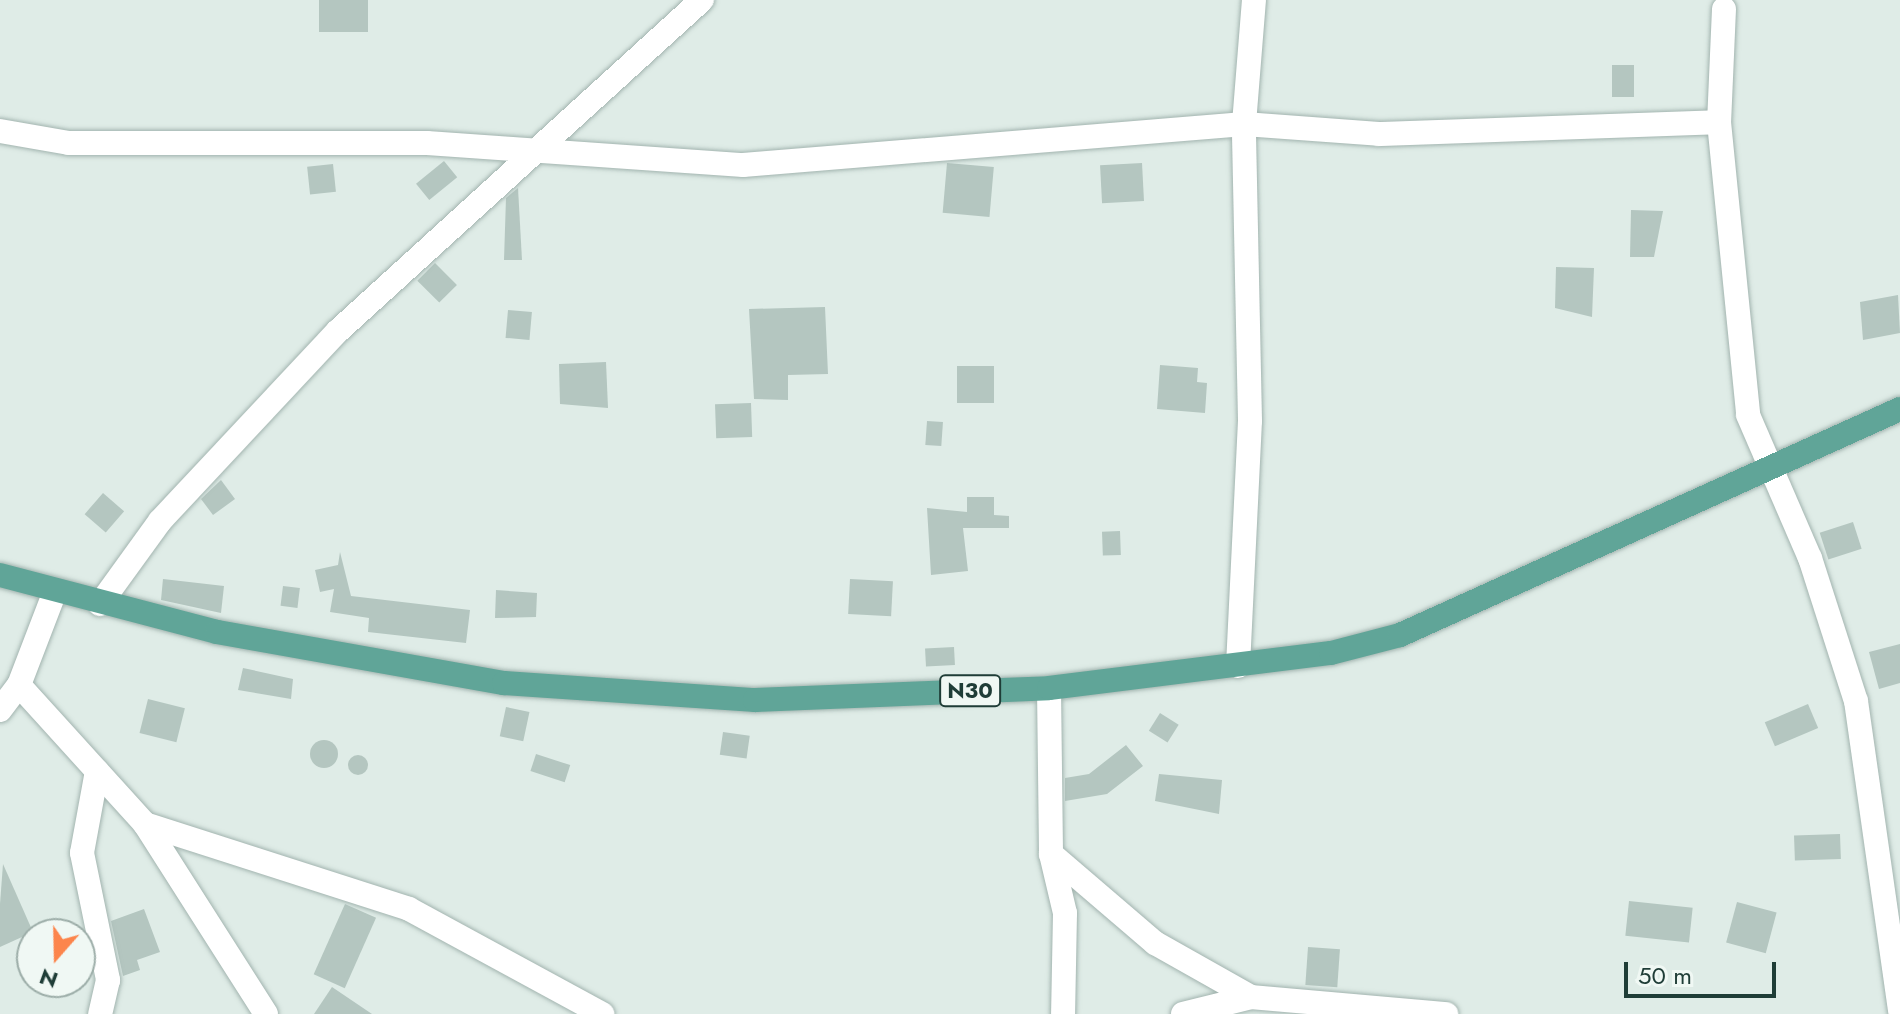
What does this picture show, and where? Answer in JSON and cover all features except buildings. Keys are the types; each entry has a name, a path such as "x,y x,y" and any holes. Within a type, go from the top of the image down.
{"main road":[{"name":"N30","path":"0,575 100,604 504,683 638,696 755,700 1049,688 1238,666 1400,635 1524,584 1764,466 1900,409"}],"street":[{"path":"1238,666 1250,421 1244,124 1254,0"},
{"path":"100,604 160,521 338,331 699,1"},
{"path":"1724,9 1719,122 1748,415 1764,466 1810,558 1856,701 1900,1011"},
{"path":"0,131 69,143 536,150 743,165 1244,124 1379,134 1719,122"},
{"path":"0,710 19,685 55,591"},
{"path":"19,685 145,824 266,1014"},
{"path":"1049,688 1051,854 1065,913 1063,1014"},
{"path":"97,771 82,853 108,980 100,1014"},
{"path":"145,824 409,909 602,1014"},
{"path":"1051,854 1155,943 1251,997"},
{"path":"1183,1014 1251,997 1446,1014"}]}
